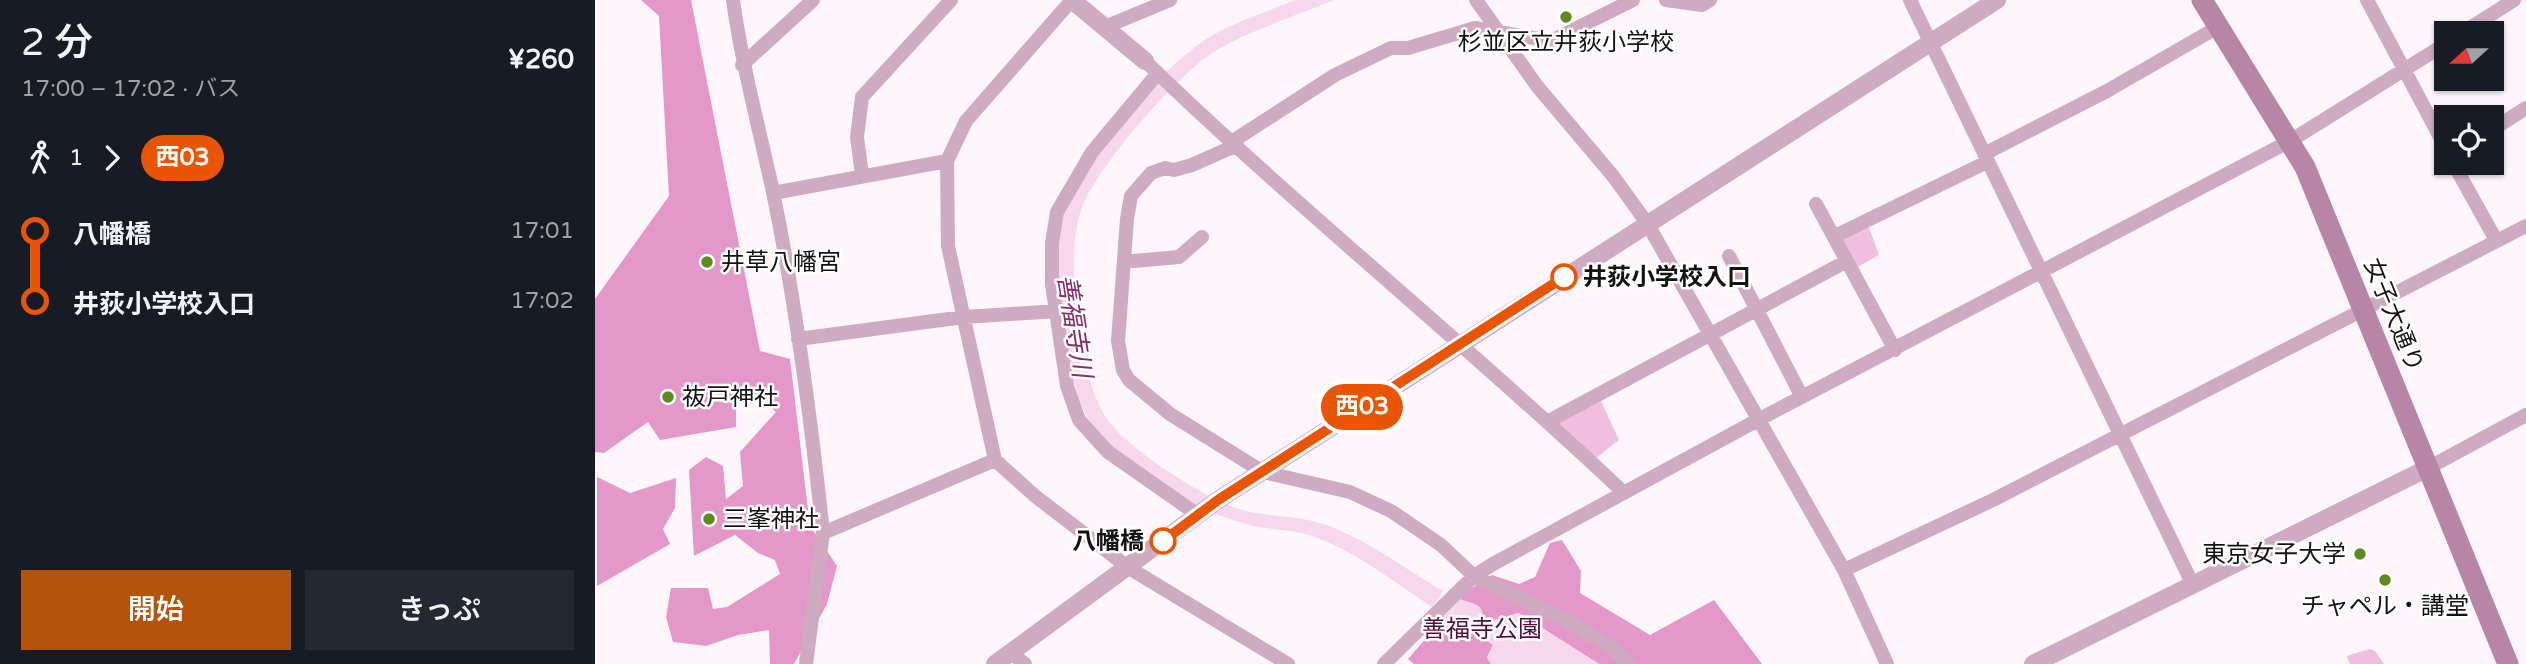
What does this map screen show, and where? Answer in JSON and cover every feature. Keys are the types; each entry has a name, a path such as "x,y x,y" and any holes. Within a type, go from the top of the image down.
{"main road":[{"name":"女子大通り","path":"2202,0 2305,167 2508,664"}],"street":[{"path":"733,0 743,65 773,192 813,435 823,533 806,664"},
{"path":"743,65 813,0"},
{"path":"862,175 857,137 862,97 951,0"},
{"path":"1287,664 1129,568 1035,496 995,460 948,246 947,161 966,121 1072,0 1154,69 1461,343 1623,492"},
{"path":"1105,27 1170,0"},
{"path":"1476,0 1537,86 1613,176 1647,223 1756,421 1844,570 1887,664"},
{"path":"1629,664 1611,646 1566,620 1474,576 1441,545 1378,503 1350,492 1263,472 1170,414 1129,380 1123,370 1118,341 1132,197 1143,180 1165,168 1174,170 1192,165 1235,143 1335,75 1391,48 1408,48 1475,28 1551,41 1633,0"},
{"path":"1666,0 1702,5 1710,0"},
{"path":"1910,0 2192,583"},
{"path":"995,664 1018,658 1205,510 1997,0"},
{"path":"2367,0 2434,126"},
{"path":"2481,21 2514,0"},
{"path":"1835,236 1986,158 2218,27"},
{"path":"1384,664 1474,576 1756,421 2290,141 2434,51"},
{"path":"1154,69 1092,152 1057,212 1052,253 1057,311 1067,386 1079,421 1108,452 1205,510"},
{"path":"2504,122 2526,108"},
{"path":"773,192 947,161"},
{"path":"2460,175 2496,240"},
{"path":"1816,204 1895,350"},
{"path":"1844,570 2120,434 2526,226"},
{"path":"1124,259 1133,261 1179,257 1202,237"},
{"path":"1729,256 1803,397"},
{"path":"1547,422 1847,261"},
{"path":"798,339 964,317 1057,311"},
{"path":"2033,664 2428,468 2526,415"},
{"path":"823,533 995,460"}],"shaded area":[{"path":"1868,225 1879,255 1854,269 1841,238"},
{"path":"1601,401 1619,440 1596,458 1557,423"},
{"path":"2369,649 2375,651 2384,664 2350,664 2347,656"}],"green space":[{"name":"井草八幡宮","path":"641,0 691,0 760,351 790,359 810,526 837,566 827,604 794,664 770,664 769,630 738,635 706,646 673,642 666,617 671,588 708,588 713,609 727,607 780,574 775,560 758,553 735,535 694,556 689,470 706,457 723,466 726,499 743,486 740,452 776,412 749,389 736,397 736,427 660,440 648,422 604,453 595,452 595,299 669,196 659,16"},
{"path":"597,477 630,493 676,478 675,508 663,529 670,544 597,586"},
{"name":"善福寺公園","path":"1562,540 1581,571 1580,593 1650,635 1714,600 1762,664 1599,664 1518,613 1489,620 1472,614 1493,645 1487,657 1491,664 1414,664 1408,659 1467,591 1492,575 1519,584 1535,577 1550,543"}],"water":[{"path":"1295,0 1334,0 1245,36 1217,50 1201,62 1161,99 1140,123 1089,192 1077,224 1074,253 1076,297 1087,369 1095,397 1109,422 1131,444 1163,468 1199,491 1235,507 1250,512 1313,521 1364,542 1443,591 1432,607 1373,567 1325,541 1301,533 1254,526 1228,518 1173,494 1124,460 1099,435 1083,408 1073,378 1056,270 1058,225 1071,189 1103,141 1124,116 1189,52 1228,27"},
{"path":"1471,613 1488,620 1519,613 1599,664 1491,664 1487,658 1493,645 1474,632 1478,625 1469,619"}],"waterway":[{"name":"善福寺川","path":"1452,610 1470,616"}],"bus line":[{"name":"西03","path":"1163,541 1218,500 1564,277"}],"place":[{"name":"杉並区立井荻小学校","path":"1566,17"},
{"name":"井草八幡宮","path":"707,262"},
{"name":"井荻小学校入口","path":"1564,277"},
{"name":"鿆戸神社","path":"668,397"},
{"name":"三峯神社","path":"709,519"},
{"name":"八幡橋","path":"1163,541"},
{"name":"東京女子大学","path":"2360,554"},
{"name":"チャペル・講堂","path":"2385,580"}]}
